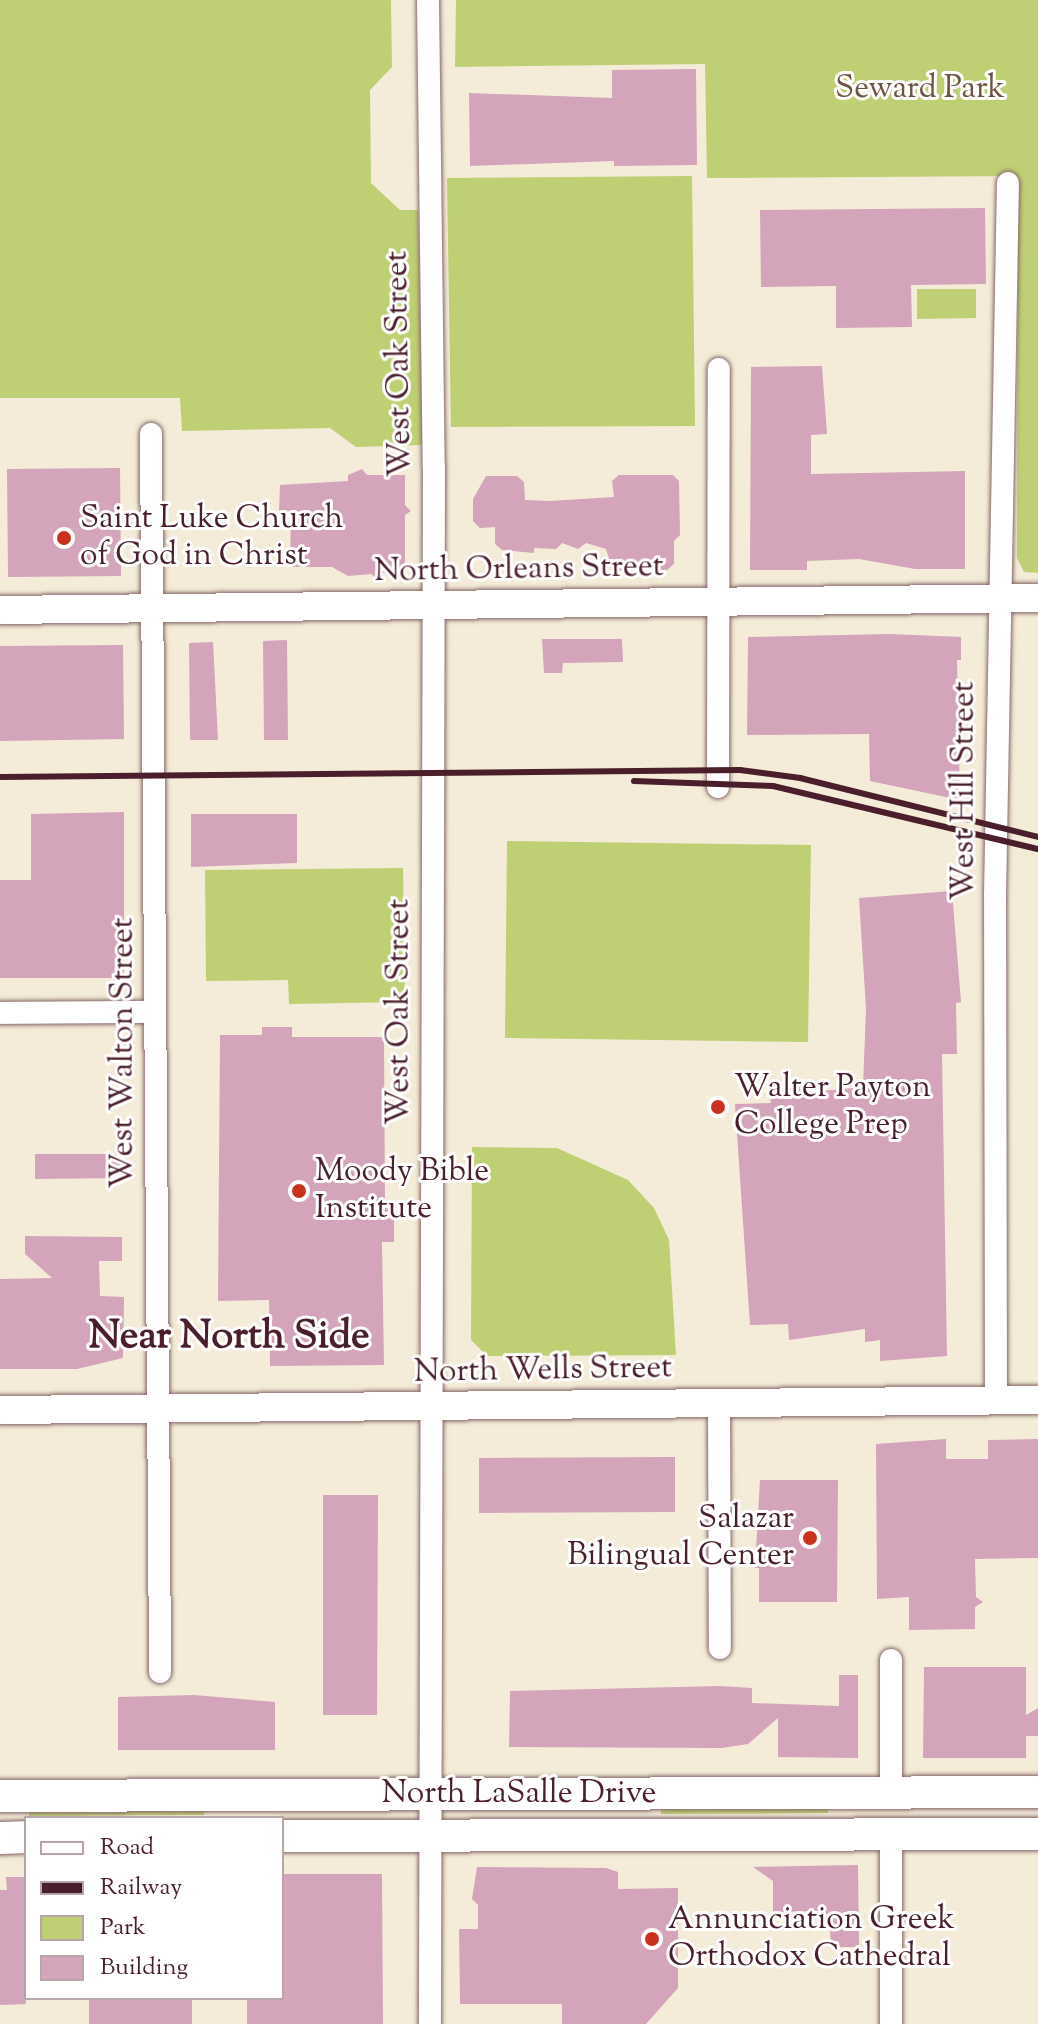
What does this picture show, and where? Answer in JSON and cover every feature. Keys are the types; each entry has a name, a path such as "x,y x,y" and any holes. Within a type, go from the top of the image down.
{"main road":[{"name":"North LaSalle Drive","path":"0,1796 1038,1792"},
{"path":"891,1793 891,1835"},
{"name":"North LaSalle Drive","path":"284,1836 1038,1834"},
{"path":"0,1838 24,1837"}],"street":[{"name":"West Oak Street","path":"428,0 433,605 430,2024"},
{"name":"West Hill Street","path":"996,1400 998,599 1008,183"},
{"path":"718,787 719,369"},
{"name":"West Walton Street","path":"151,434 160,1672"},
{"name":"North Orleans Street","path":"0,610 1038,598"},
{"path":"0,1013 155,1012"},
{"name":"North Wells Street","path":"0,1410 1038,1400"},
{"path":"719,1403 720,1648"},
{"path":"891,1660 891,1793"},
{"path":"891,1835 891,2024"}],"green space":[{"path":"0,0 391,0 392,67 370,90 371,183 400,210 418,210 423,445 356,447 330,428 182,431 180,398 0,398"},
{"name":"Seward Park","path":"456,0 1038,0 1038,573 1024,572 1017,558 1018,176 707,178 705,64 455,67"},
{"path":"692,176 695,426 451,427 447,178"},
{"path":"917,289 976,289 976,318 917,319"},
{"path":"507,841 811,845 808,1042 505,1038"},
{"path":"403,868 405,1002 289,1004 288,980 206,981 205,870"},
{"path":"472,1147 557,1148 628,1180 654,1208 669,1240 676,1355 487,1356 471,1340"},
{"path":"828,1806 828,1813 661,1814 661,1807"},
{"path":"29,1809 204,1809 204,1815 29,1816"}],"building":[{"path":"696,69 697,165 614,166 614,161 470,166 469,93 612,98 612,70"},
{"path":"985,208 986,284 911,285 912,327 836,328 836,286 761,287 760,210"},
{"path":"822,366 827,434 811,435 811,474 965,471 965,569 915,569 859,559 807,561 807,570 750,570 751,367"},
{"name":"Saint Luke Church of God in Christ","path":"120,468 121,576 8,577 7,469"},
{"path":"362,469 367,475 405,475 405,505 411,511 405,515 405,573 383,573 379,580 371,574 348,576 332,567 290,567 291,512 279,512 280,485 348,481 348,475"},
{"path":"619,475 673,475 679,481 680,535 674,541 674,564 667,570 613,571 606,549 586,543 578,549 562,543 556,549 534,548 534,553 502,550 495,544 495,527 480,528 473,521 473,499 486,476 517,476 524,482 525,500 549,501 614,497 612,481"},
{"path":"889,634 961,637 961,660 957,660 960,800 870,781 869,734 747,735 748,637"},
{"path":"542,639 622,639 623,662 563,663 562,673 544,673"},
{"path":"287,640 288,740 264,740 263,641"},
{"path":"213,642 218,740 190,740 189,643"},
{"path":"123,645 124,739 0,741 0,646"},
{"path":"124,812 124,978 0,978 0,880 31,880 31,814"},
{"path":"191,814 297,814 297,863 191,867"},
{"path":"952,891 961,1002 956,1003 957,1054 942,1054 947,1356 880,1361 880,1340 865,1342 865,1329 789,1340 788,1324 750,1325 735,1104 771,1103 769,1085 802,1083 803,1093 863,1087 866,1009 859,898"},
{"path":"262,1027 292,1027 292,1037 384,1037 385,1208 394,1209 394,1242 382,1242 384,1365 270,1366 269,1300 218,1301 220,1035 262,1035"},
{"path":"35,1154 121,1154 122,1178 35,1179"},
{"path":"25,1236 122,1237 122,1261 99,1261 100,1296 124,1297 123,1358 77,1369 0,1369 0,1279 52,1278 25,1254"},
{"path":"946,1439 946,1459 988,1459 988,1440 1038,1439 1038,1558 975,1559 976,1597 983,1602 975,1607 975,1629 909,1630 909,1597 877,1599 876,1444"},
{"path":"675,1457 675,1512 479,1513 479,1458"},
{"path":"760,1480 838,1480 837,1602 759,1602 759,1568 755,1568"},
{"path":"323,1495 378,1495 377,1715 323,1715"},
{"path":"924,1667 1026,1667 1026,1715 1038,1708 1038,1736 1026,1736 1026,1758 923,1758"},
{"path":"839,1675 858,1675 858,1758 778,1757 778,1718 748,1744 722,1748 509,1747 510,1691 719,1686 752,1688 752,1703 839,1706"},
{"path":"194,1695 275,1702 275,1750 118,1750 118,1697"},
{"path":"858,1865 859,1947 831,1947 830,1930 820,1930 819,1911 773,1912 773,1881 753,1867"},
{"path":"477,1867 606,1868 618,1872 618,1889 678,1888 678,1988 646,2024 562,2024 562,2004 460,2004 459,1929 478,1929 478,1905 472,1899"},
{"path":"284,1874 382,1874 383,2024 247,2024 247,2000 284,2000"},
{"path":"6,1877 24,1877 26,2004 0,2005 0,1890 7,1890"},
{"path":"89,2000 192,2000 192,2024 89,2024"}],"railway":[{"path":"0,777 740,770 800,778 1038,837"},
{"path":"634,781 773,786 1038,849"}],"place":[{"name":"Saint Luke Church of God in Christ","path":"64,538"},
{"name":"Walter Payton College Prep","path":"718,1107"},
{"name":"Moody Bible Institute","path":"299,1191"},
{"name":"Salazar Bilingual Center","path":"810,1538"},
{"name":"Annunciation Greek Orthodox Cathedral","path":"652,1939"}],"district":[{"name":"Near North Side","path":"229,1338"}]}
